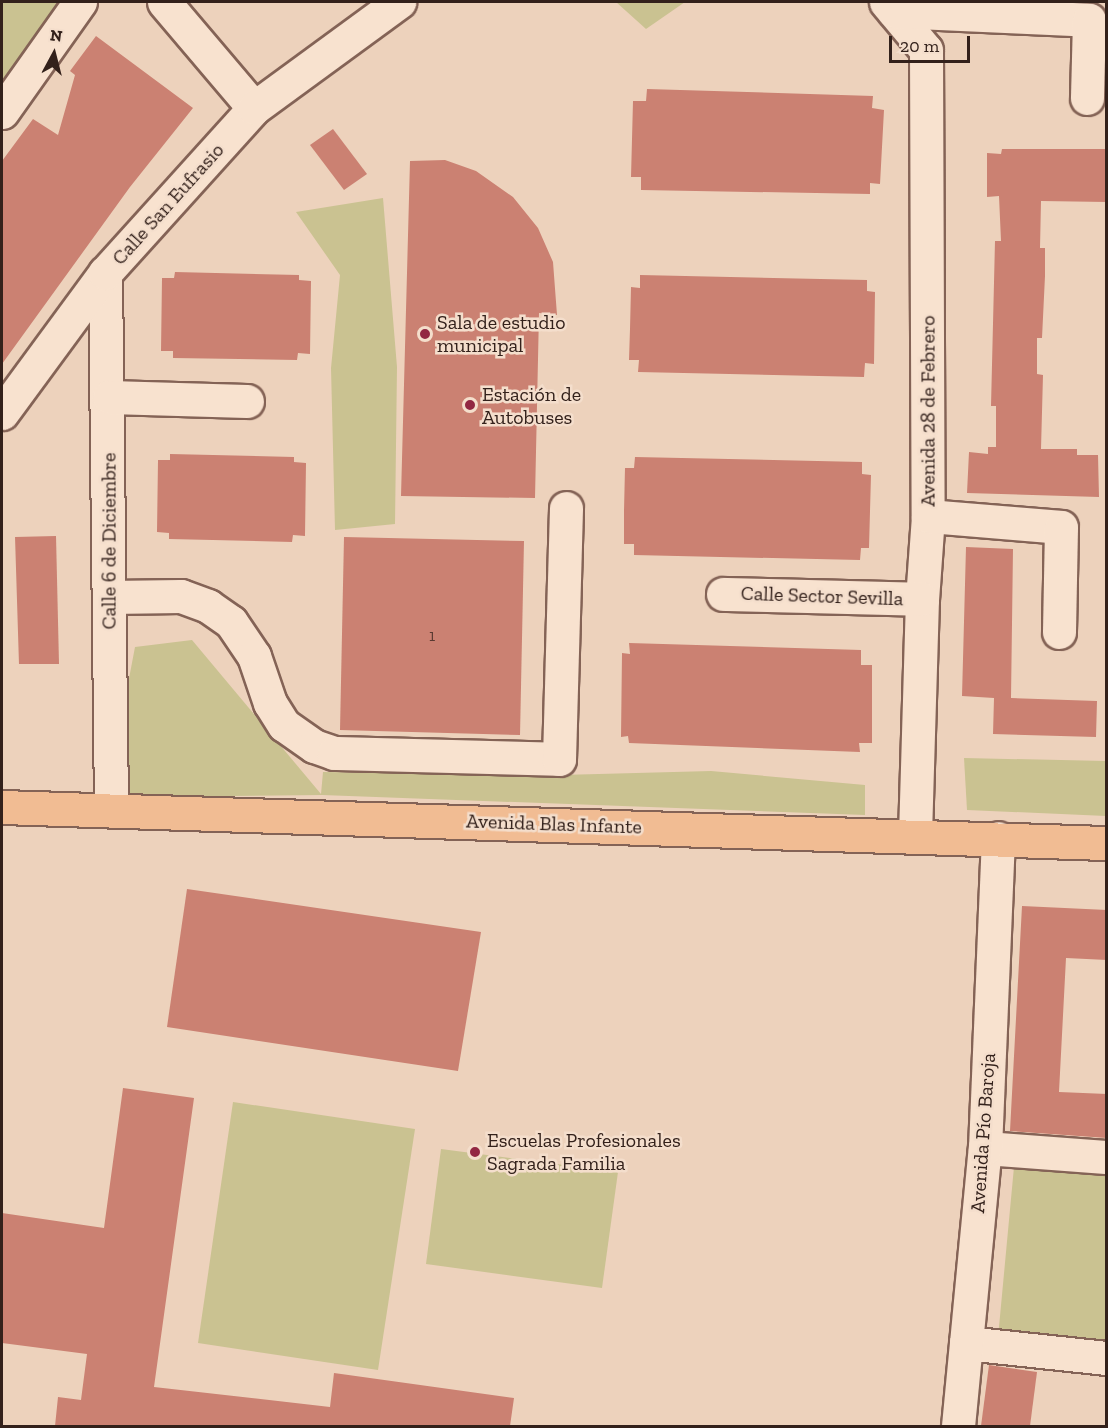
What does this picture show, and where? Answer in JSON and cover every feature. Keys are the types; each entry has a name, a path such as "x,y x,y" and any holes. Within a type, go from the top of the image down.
{"main road":[{"name":"Avenida Blas Infante","path":"2,807 915,834 1107,843"}],"street":[{"path":"2,112 80,2"},
{"name":"Calle San Eufrasio","path":"2,413 105,273 254,108 399,2"},
{"path":"890,6 1089,20 1087,98"},
{"name":"Avenida 28 de Febrero","path":"890,6 926,50 928,516 922,599 915,834"},
{"path":"179,8 254,108"},
{"name":"Calle 6 de Diciembre","path":"105,273 109,397 111,809"},
{"path":"109,397 247,401"},
{"path":"109,597 181,596 208,606 231,622 254,656 270,703 284,724 314,746 334,753 558,759 566,508"},
{"path":"928,516 1061,527 1059,632"},
{"name":"Calle Sector Sevilla","path":"723,594 922,599"},
{"name":"Avenida Pío Baroja","path":"958,1426 985,1148 998,838"},
{"path":"985,1148 1107,1157"},
{"path":"966,1343 1107,1358"}],"shaded area":[{"path":"2,2 80,2 2,112"},
{"path":"616,2 685,2 646,29"},
{"path":"383,198 397,367 395,524 335,530 331,368 340,275 296,212"},
{"path":"192,640 321,794 323,772 561,775 711,771 865,785 865,815 322,795 123,797 127,689 135,647"},
{"path":"964,758 1106,761 1106,816 967,810"},
{"path":"233,1102 415,1129 378,1370 198,1343"},
{"path":"441,1149 618,1172 602,1288 426,1264"},
{"path":"1015,1156 1106,1164 1106,1370 996,1359"}],"building":[{"path":"96,36 193,108 130,187 2,364 2,161 33,119 58,135 75,75 70,71"},
{"path":"647,89 873,96 872,108 884,110 880,184 870,183 870,194 641,190 641,177 631,177 633,101 646,101"},
{"path":"333,129 367,174 344,190 310,145"},
{"path":"1002,149 1107,149 1107,202 1041,201 1040,248 1045,248 1045,276 1042,338 1037,338 1037,374 1043,375 1041,449 1077,449 1077,455 1098,455 1099,497 967,493 969,452 988,454 988,447 996,447 996,406 991,406 995,241 1001,241 999,196 987,197 987,153 1001,154"},
{"name":"Estación de Autobuses","path":"445,160 476,171 513,197 538,228 553,262 557,315 539,313 535,498 401,496 410,161"},
{"path":"175,272 299,275 299,280 311,281 310,354 298,353 297,360 173,358 173,351 161,351 162,278 174,278"},
{"path":"640,275 867,280 867,291 875,292 874,364 865,363 864,377 638,372 639,360 629,360 631,287 640,288"},
{"path":"170,454 294,457 294,462 306,463 305,536 293,535 292,542 169,539 169,533 157,532 158,460 170,460"},
{"path":"635,457 862,462 862,474 871,475 869,548 861,548 860,560 634,555 634,544 624,544 624,511 625,468 634,468"},
{"path":"56,536 59,664 19,664 15,537"},
{"path":"344,537 524,541 520,735 340,730"},
{"path":"966,547 1013,549 1011,698 1097,701 1096,737 993,734 994,698 962,696"},
{"path":"629,643 861,650 861,665 872,665 872,743 859,743 860,752 629,743 628,736 621,737 622,653 630,654"},
{"path":"187,889 481,932 458,1071 167,1027"},
{"path":"1022,906 1107,910 1107,960 1066,958 1059,1092 1107,1094 1107,1138 1010,1131"},
{"path":"123,1088 194,1098 154,1387 330,1407 334,1373 514,1398 510,1426 55,1426 58,1397 81,1400 87,1354 2,1343 2,1213 104,1228"},
{"path":"989,1365 1037,1372 1030,1426 981,1426"}],"place":[{"name":"Sala de estudio municipal","path":"425,334"},
{"name":"Estación de Autobuses","path":"470,405"},
{"name":"Escuelas Profesionales Sagrada Familia","path":"475,1152"}]}
